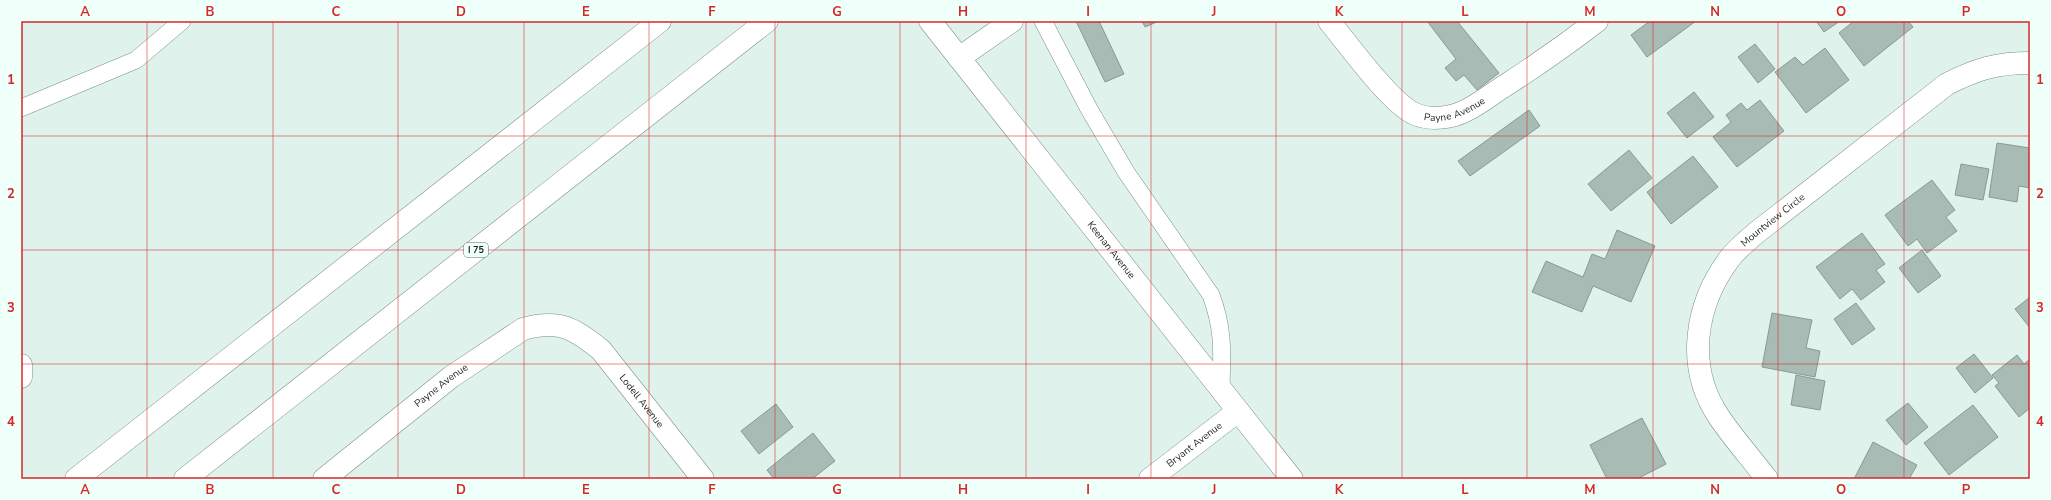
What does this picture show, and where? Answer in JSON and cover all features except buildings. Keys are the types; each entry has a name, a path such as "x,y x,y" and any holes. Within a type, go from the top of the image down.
{"main road":[{"path":"76,479 660,21"},
{"name":"I 75","path":"185,479 767,21"},
{"name":"Keenan Avenue","path":"930,21 1292,479"},
{"path":"959,58 1012,21"},
{"name":"Payne Avenue","path":"1329,21 1403,106 1414,114 1427,118 1444,118 1467,110 1555,53 1597,21"},
{"name":"Mountview Circle","path":"1767,479 1718,416 1708,396 1698,364 1697,334 1705,302 1716,278 1731,256 1756,233 1947,84 1972,72 2004,63 2030,63"},
{"name":"Payne Avenue","path":"324,479 451,377 523,330 536,326 559,325 573,330"},
{"name":"Lodell Avenue","path":"573,330 580,333 601,350 703,479"},
{"path":"21,366 21,376"},
{"name":"Bryant Avenue","path":"1150,479 1238,411"}],"lane":[{"path":"21,108 136,60 182,21"},
{"path":"1044,21 1089,109 1126,172 1211,295 1220,318 1223,346 1221,388"}]}
